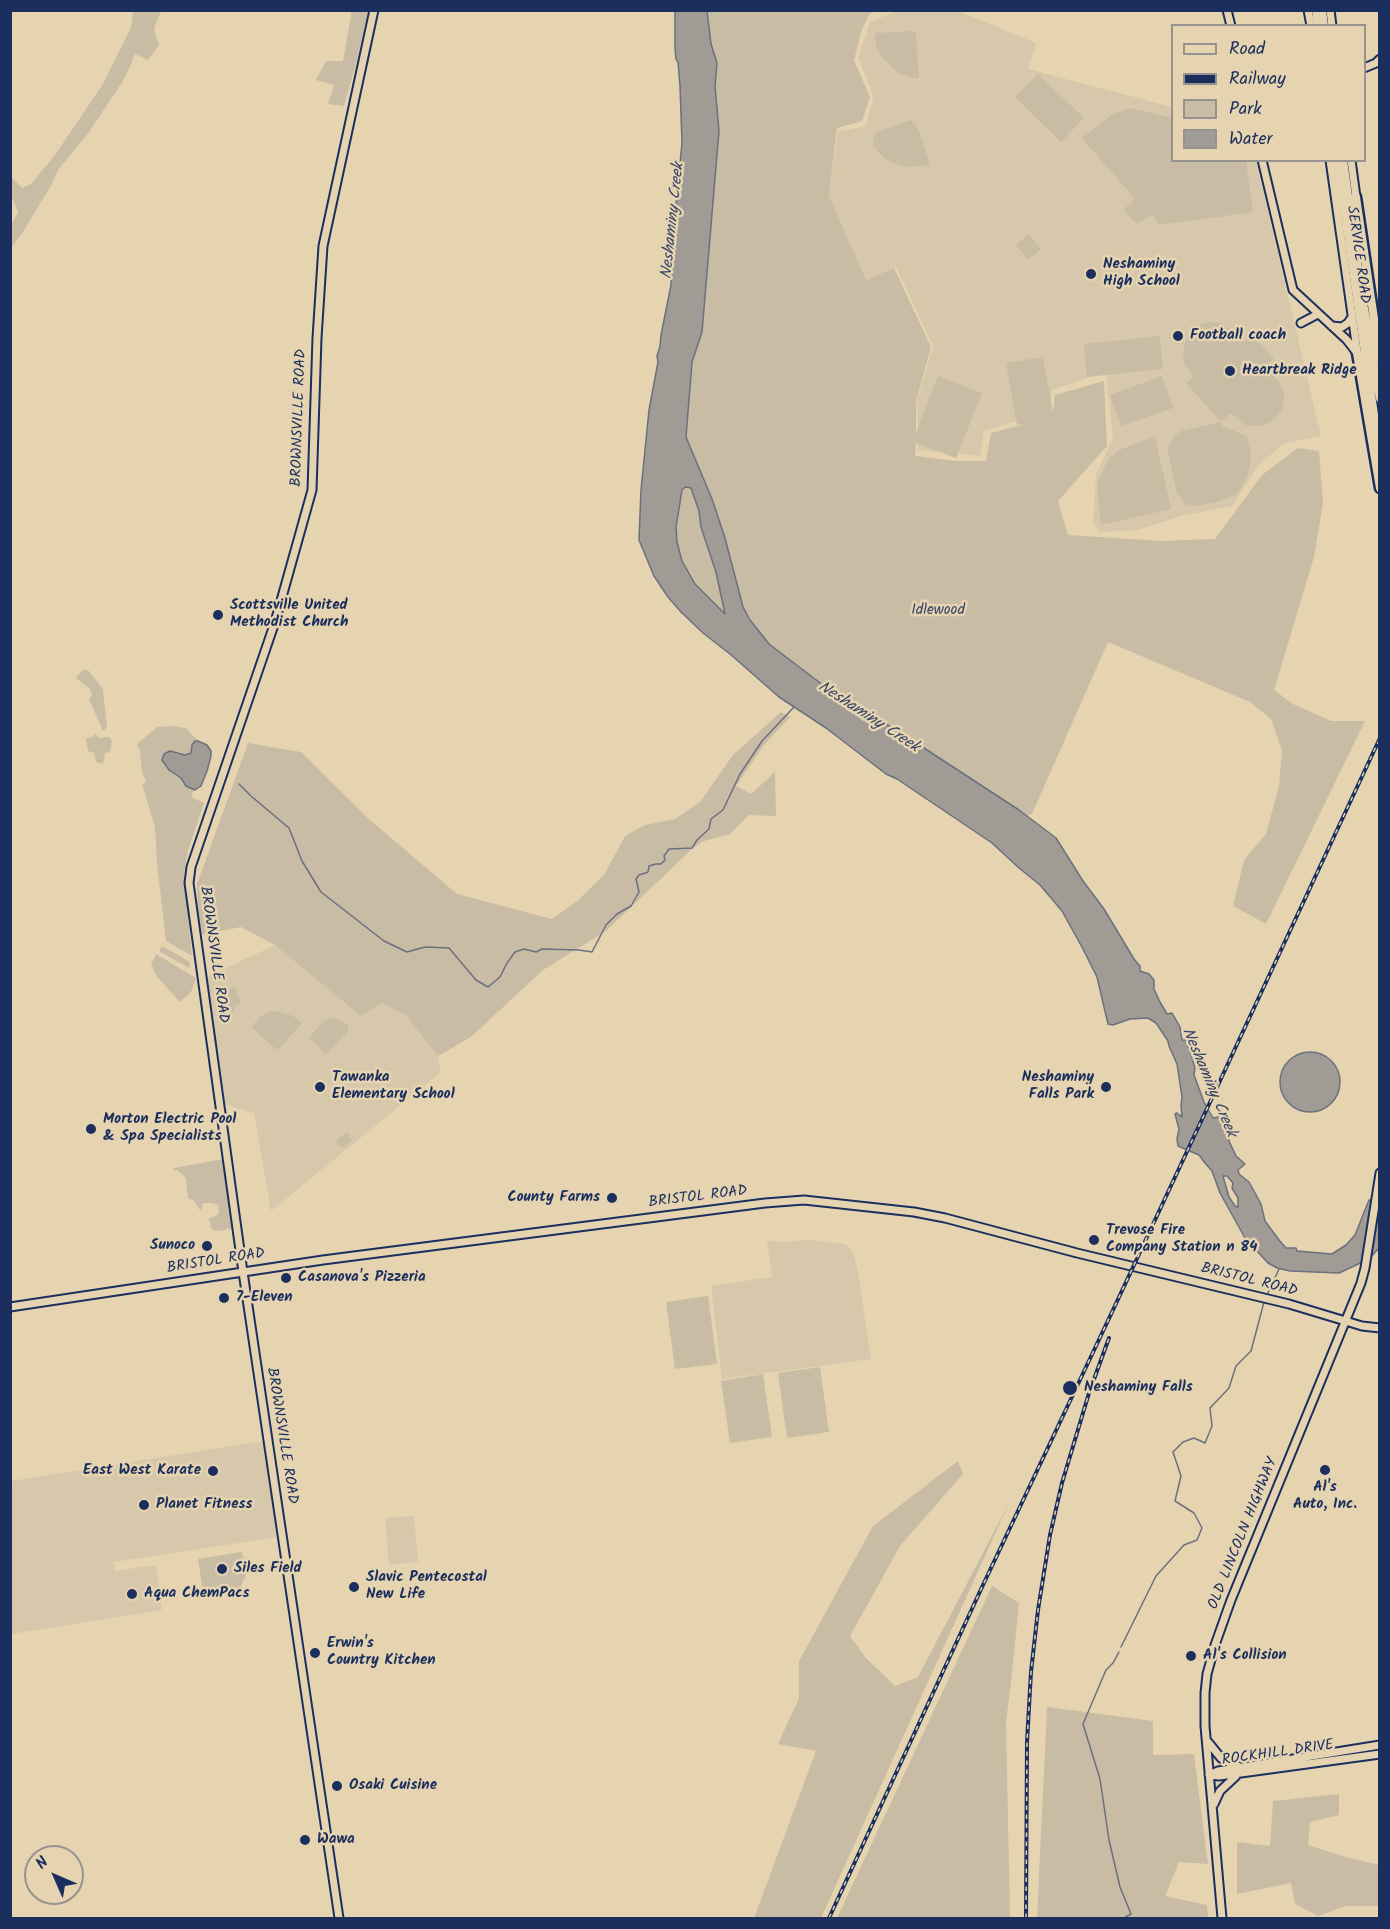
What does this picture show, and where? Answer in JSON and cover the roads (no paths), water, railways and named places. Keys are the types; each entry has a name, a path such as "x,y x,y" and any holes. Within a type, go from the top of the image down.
{"highway":[{"path":"1337,162 1380,456"},
{"path":"1343,162 1363,303 1380,398"},
{"path":"1356,196 1380,359"},
{"path":"1357,353 1380,488"}],"main road":[{"name":"BROWNSVILLE ROAD","path":"339,1918 243,1272 189,874 273,627 312,490 317,338 323,246 374,10"},
{"path":"1262,162 1293,290 1357,353"},
{"name":"SERVICE ROAD","path":"1330,162 1357,353"},
{"name":"SERVICE ROAD","path":"1351,162 1356,196"},
{"path":"1301,323 1318,314"},
{"path":"1332,326 1342,327 1352,317"},
{"name":"OLD LINCOLN HIGHWAY","path":"1222,1918 1206,1737 1206,1683 1215,1645 1276,1488 1346,1321 1365,1268 1380,1173"},
{"name":"BRISTOL ROAD","path":"10,1307 243,1272 765,1203 812,1201 914,1212 945,1218 1380,1328"},
{"path":"1206,1737 1213,1750 1221,1758 1241,1770 1220,1791 1212,1810"},
{"name":"ROCKHILL DRIVE","path":"1241,1770 1380,1745"},
{"name":"ROCKHILL DRIVE","path":"1209,1775 1218,1771 1380,1754"}],"water":[{"path":"675,11 707,11 711,44 717,63 715,86 719,131 702,332 692,362 686,437 712,499 743,607 750,620 769,644 840,698 898,731 1019,810 1056,838 1140,966 1140,971 1149,974 1154,980 1154,989 1160,1002 1167,1014 1172,1013 1180,1027 1182,1040 1185,1040 1191,1054 1195,1068 1194,1075 1204,1102 1213,1118 1218,1117 1230,1128 1229,1141 1236,1156 1245,1164 1238,1170 1239,1174 1249,1182 1261,1204 1265,1221 1279,1240 1286,1248 1296,1248 1297,1251 1332,1254 1346,1245 1355,1235 1369,1200 1379,1200 1379,1248 1369,1259 1339,1273 1290,1271 1268,1263 1245,1238 1220,1193 1212,1171 1199,1155 1178,1146 1179,1129 1175,1114 1182,1117 1182,1097 1177,1064 1168,1041 1156,1023 1148,1018 1108,1024 1097,977 1062,911 1040,885 992,843 897,779 886,774 826,728 779,697 681,612 654,576 639,540 641,490 649,410 671,285 671,255 682,143 680,86 675,48","holes":["685,487 691,488 699,511 701,527 716,572 725,614 695,584 682,561 676,527 682,490","1223,1176 1227,1176 1233,1183 1232,1188 1238,1198 1238,1207 1229,1197"]},
{"path":"195,741 207,745 211,756 201,786 195,790 186,786 162,760 164,754 170,751 185,755 191,753"},
{"path":"1304,1052 1316,1052 1327,1057 1335,1065 1340,1082 1338,1094 1327,1107 1316,1112 1304,1112 1293,1107 1285,1099 1280,1088 1280,1076 1285,1065 1293,1057"}],"waterway":[{"path":"239,784 289,828 302,861 321,892 384,941 407,952 425,947 449,948 476,980 488,987 500,977 515,952 524,949 536,952 542,949 592,952 606,925 617,914 631,906 639,892 636,879 639,875 648,872 649,866 661,864 669,849 692,848 709,829 711,819 723,810 740,774 762,741 794,707"},
{"name":"Neshaminy Creek","path":"1207,1117 1217,1144"},
{"path":"1267,1295 1279,1269"},
{"path":"1121,1647 1156,1576 1184,1545 1197,1540 1202,1528 1194,1513 1175,1501 1181,1476 1173,1452 1183,1442 1194,1438 1205,1443 1212,1426 1210,1408 1229,1388 1236,1366 1251,1351 1264,1302"},
{"path":"1119,1652 1106,1670 1083,1724 1100,1779 1109,1840 1120,1887 1131,1914 1124,1918"}],"railway":[{"path":"829,1918 1380,738"},
{"path":"1026,1918 1027,1742 1031,1672 1038,1610 1050,1535 1062,1483 1089,1393 1109,1338"}],"place":[{"name":"Neshaminy High School","path":"1091,274"},
{"name":"Football coach","path":"1178,336"},
{"name":"Heartbreak Ridge","path":"1230,371"},
{"name":"Scottsville United Methodist Church","path":"218,615"},
{"name":"Tawanka Elementary School","path":"320,1087"},
{"name":"Neshaminy Falls Park","path":"1106,1087"},
{"name":"Morton Electric Pool & Spa Specialists","path":"91,1129"},
{"name":"County Farms","path":"612,1198"},
{"name":"Trevose Fire Company Station n 84","path":"1094,1240"},
{"name":"Sunoco","path":"207,1246"},
{"name":"Casanova's Pizzeria","path":"286,1278"},
{"name":"7-Eleven","path":"224,1298"},
{"name":"Neshaminy Falls","path":"1070,1388"},
{"name":"Al's Auto, Inc.","path":"1325,1470"},
{"name":"East West Karate","path":"213,1471"},
{"name":"Planet Fitness","path":"144,1505"},
{"name":"Siles Field","path":"222,1569"},
{"name":"Slavic Pentecostal New Life","path":"354,1587"},
{"name":"Aqua ChemPacs","path":"132,1594"},
{"name":"Erwin's Country Kitchen","path":"315,1653"},
{"name":"Al's Collision","path":"1191,1656"},
{"name":"Osaki Cuisine","path":"337,1786"},
{"name":"Wawa","path":"305,1840"}],"park label":[{"name":"Idlewood","path":"938,611"}]}
